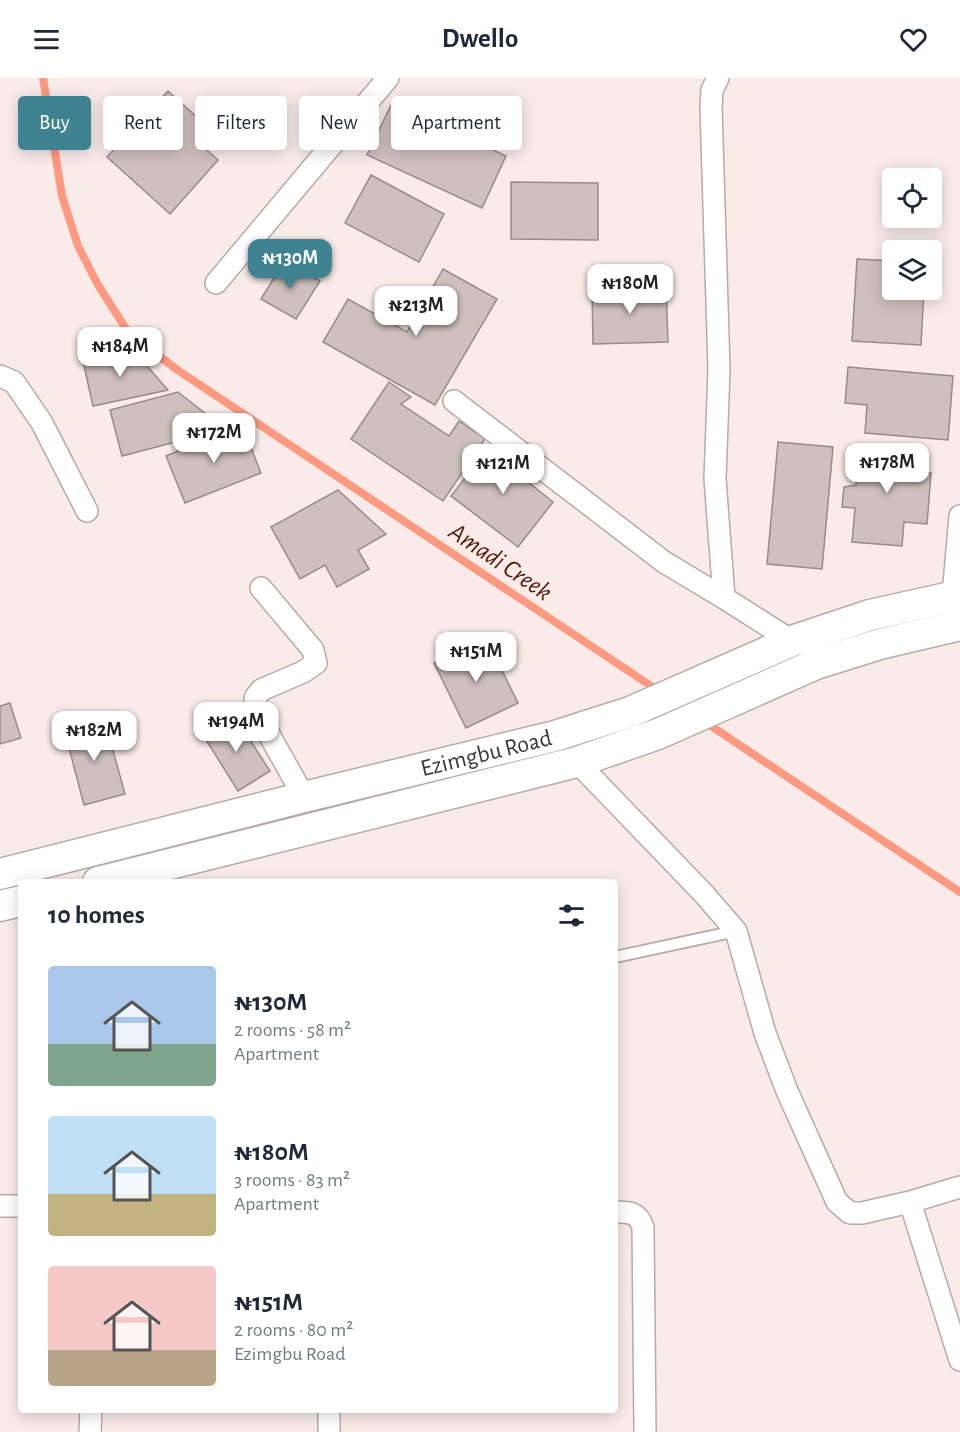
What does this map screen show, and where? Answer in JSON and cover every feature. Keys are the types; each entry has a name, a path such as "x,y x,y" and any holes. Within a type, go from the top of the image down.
{"main road":[{"name":"Ezimgbu Road","path":"0,874 555,736 630,712 792,641 870,615 957,596"},
{"name":"Ezimgbu Road","path":"110,879 577,762 658,734 748,692 816,664 880,644 960,625"},
{"path":"0,906 18,902"}],"street":[{"path":"216,283 388,78"},
{"path":"718,78 712,90 711,107 719,369 715,479 724,598"},
{"path":"0,376 14,382 42,423 87,511"},
{"path":"454,401 664,562 792,641"},
{"path":"957,596 960,516"},
{"path":"261,588 313,650 316,663 303,672 261,690 255,698 256,711 304,797"},
{"path":"577,762 704,894 736,931 765,1033 787,1091 837,1202 850,1213 862,1213 960,1187"},
{"path":"910,1202 960,1360"},
{"path":"0,1206 18,1206"},
{"path":"618,1212 632,1212 640,1218 643,1227 645,1432"},
{"path":"90,1432 91,1413"},
{"path":"329,1413 329,1432"}],"lane":[{"path":"618,956 736,931"}],"building":[{"path":"168,91 174,96 163,96"},
{"path":"183,105 195,115 195,150 207,150 218,160 170,214 107,157 113,150 183,150"},
{"path":"391,105 391,150 493,150 506,156 482,208 367,155 369,150 379,150 379,130"},
{"path":"371,175 444,214 419,262 345,223"},
{"path":"511,182 598,183 598,240 511,239"},
{"path":"857,259 882,260 882,300 923,300 921,345 852,341"},
{"path":"285,260 320,281 296,319 261,299"},
{"path":"443,269 497,299 435,405 323,342 348,299 407,332"},
{"path":"666,286 668,342 593,344 592,289"},
{"path":"133,350 168,390 93,406 83,361"},
{"path":"848,367 953,376 948,440 865,433 867,405 845,403"},
{"path":"389,382 411,397 401,404 449,436 459,421 485,439 443,501 351,439"},
{"path":"178,392 225,429 122,456 110,410"},
{"path":"242,425 261,473 185,503 166,456"},
{"path":"493,442 537,475 528,482 553,502 518,547 451,496"},
{"path":"778,442 833,447 822,569 767,564"},
{"path":"857,445 917,446 916,469 931,473 927,524 904,522 902,546 852,542 855,508 842,507 844,487 856,485"},
{"path":"338,490 386,534 358,550 369,569 337,587 325,565 300,579 271,527"},
{"path":"486,638 518,703 466,728 434,663"},
{"path":"10,703 21,738 0,744 0,706"},
{"path":"234,715 270,771 238,791 203,735"},
{"path":"104,718 125,794 84,805 64,729"}],"waterway":[{"name":"Amadi Creek","path":"43,78 62,196 78,246 98,285 128,332 176,369 660,692"},
{"name":"Amadi Creek","path":"705,722 960,892"}]}
